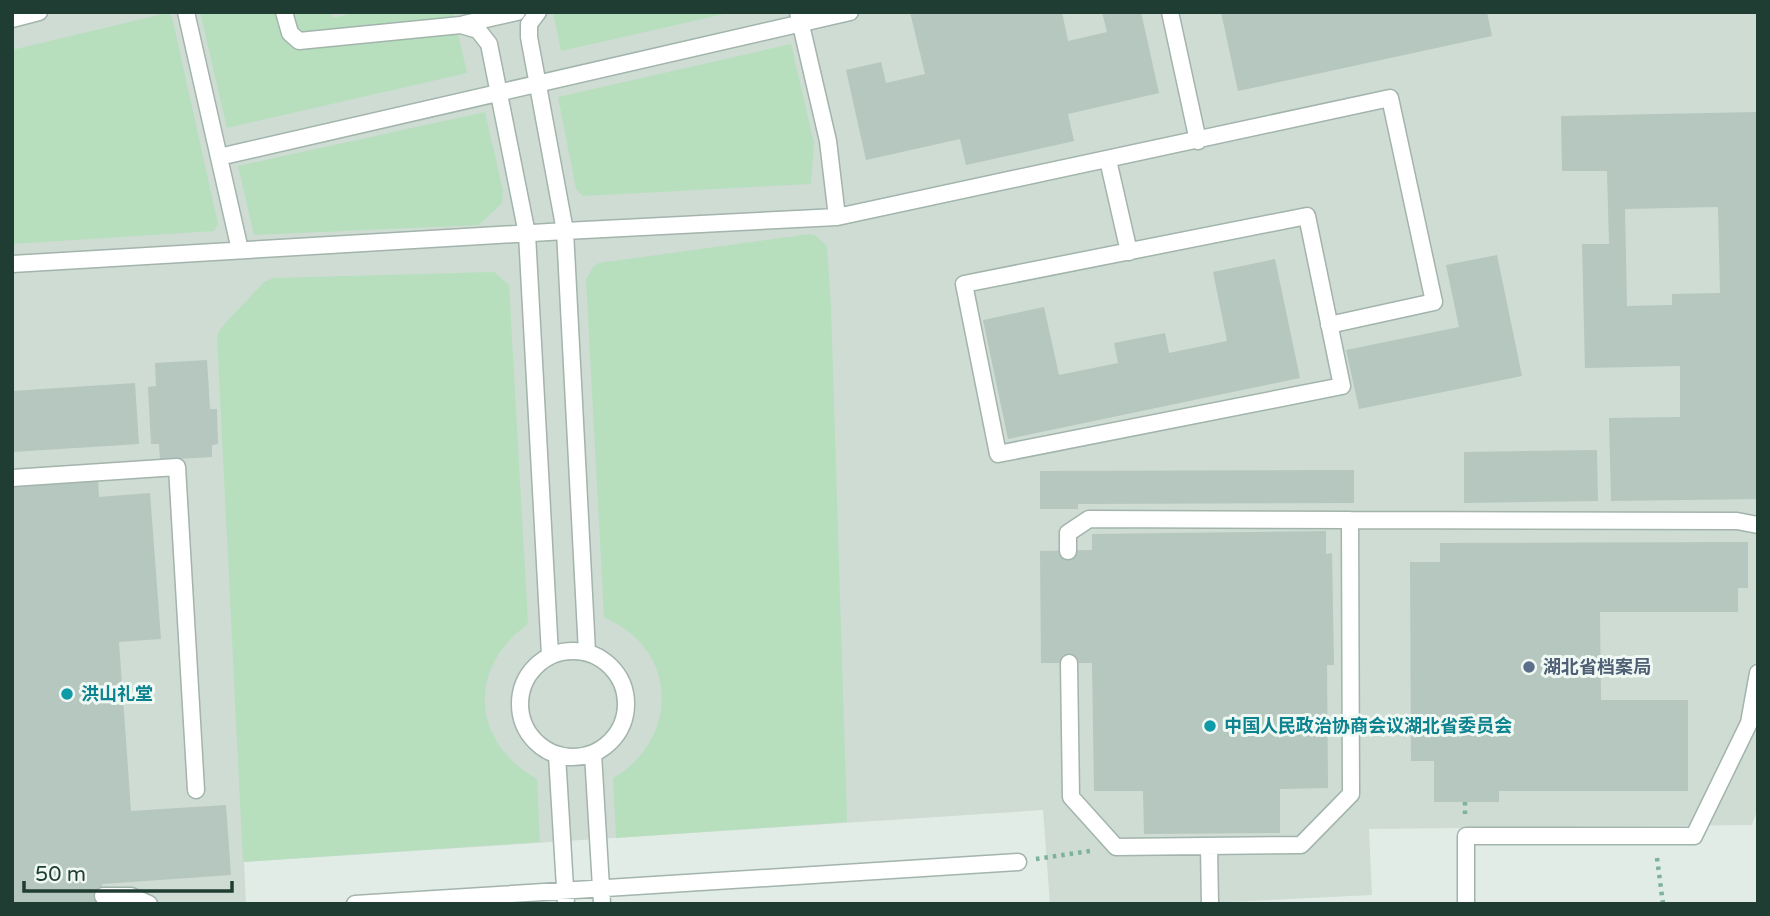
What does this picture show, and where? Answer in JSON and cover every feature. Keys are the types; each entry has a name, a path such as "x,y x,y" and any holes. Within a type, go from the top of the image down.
{"lane":[{"path":"12,19 39,12"},
{"path":"186,12 240,250"},
{"path":"284,12 290,33 299,41 306,42 461,25 517,12"},
{"path":"538,12 529,31 565,231 587,652"},
{"path":"219,157 539,84 800,18 850,12"},
{"path":"1170,12 1198,141"},
{"path":"800,18 828,141 837,217"},
{"path":"461,25 478,30 486,38 527,234 550,654"},
{"path":"12,264 837,217 1390,98 1434,302 1329,325"},
{"path":"1108,160 1129,251"},
{"path":"1307,216 1342,386 998,454 964,284 1129,251 1307,216"},
{"path":"12,478 177,467 196,790"},
{"path":"1068,551 1068,533 1089,519 1737,521 1758,525"},
{"path":"1069,663 1071,797 1116,847 1301,845 1351,794 1350,520"},
{"path":"587,652 614,669 623,684 627,700 625,717 618,733 607,745 593,754 576,757 557,755 532,737 523,723 520,707 522,690 528,675 550,654 587,652"},
{"path":"1466,904 1466,836 1694,836 1749,723 1758,673"},
{"path":"593,754 602,896"},
{"path":"557,755 565,897"},
{"path":"1209,847 1210,904"},
{"path":"355,904 602,896 1018,862"},
{"path":"103,896 131,896 149,904"}],"path":[{"path":"1654,836 1662,904"},
{"path":"1018,862 1116,847"}],"shaded area":[{"path":"12,12 1758,12 1758,807 1752,825 1369,829 1372,895 1189,904 1050,904 1043,810 244,862 246,904 12,904"}],"green space":[{"path":"200,12 331,12 333,18 357,12 453,12 467,73 227,128"},
{"path":"553,12 733,12 561,51"},
{"path":"167,13 172,17 218,224 214,231 12,244 12,50"},
{"path":"791,44 814,143 811,184 583,196 576,189 558,97"},
{"path":"485,112 503,191 502,203 479,225 254,235 238,166"},
{"path":"810,234 827,246 831,307 847,822 616,838 613,778 642,754 652,738 662,703 656,668 643,645 616,623 604,617 586,279 593,267 599,263"},
{"path":"494,272 509,285 528,624 508,642 494,662 487,683 485,704 489,725 499,745 515,764 537,779 540,842 243,862 217,336 221,328 264,282 273,278"}],"building":[{"path":"910,12 1062,12 1068,41 1107,32 1102,12 1141,12 1159,93 1068,114 1074,141 966,165 960,139 866,160 846,70 881,62 886,83 925,74"},
{"path":"1221,12 1487,12 1492,36 1238,91"},
{"path":"1758,112 1758,499 1611,501 1609,418 1680,417 1680,366 1585,368 1582,244 1609,244 1607,171 1562,171 1561,116","holes":["1718,207 1720,293 1672,294 1672,305 1627,306 1625,209"]},
{"path":"1497,255 1522,376 1359,409 1346,350 1459,327 1446,265"},
{"path":"1275,259 1300,378 1008,439 983,320 1044,307 1059,375 1118,363 1114,343 1165,333 1169,353 1227,341 1213,272"},
{"path":"207,360 210,409 217,409 218,444 212,445 212,457 160,460 159,444 151,444 148,387 156,386 155,363"},
{"path":"135,383 139,444 12,452 12,391"},
{"path":"1597,450 1598,501 1464,503 1464,452"},
{"path":"1354,470 1354,503 1078,504 1078,509 1040,509 1040,471"},
{"name":"洪山礼堂","path":"98,479 99,497 150,493 161,639 119,642 131,811 226,805 231,875 102,884 104,904 12,904 12,485"},
{"name":"中国人民政治协商会议湖北省委员会","path":"1326,531 1326,554 1332,553 1334,665 1327,665 1328,788 1280,789 1280,833 1144,834 1143,791 1094,791 1092,663 1041,663 1040,551 1092,550 1092,534"},
{"path":"1748,542 1748,588 1738,588 1738,612 1600,612 1601,700 1688,700 1688,791 1499,791 1499,802 1434,802 1434,761 1411,761 1410,562 1440,562 1440,543"}],"place":[{"name":"湖北省档案局","path":"1529,667"},
{"name":"洪山礼堂","path":"67,694"},
{"name":"中国人民政治协商会议湖北省委员会","path":"1210,726"}]}
